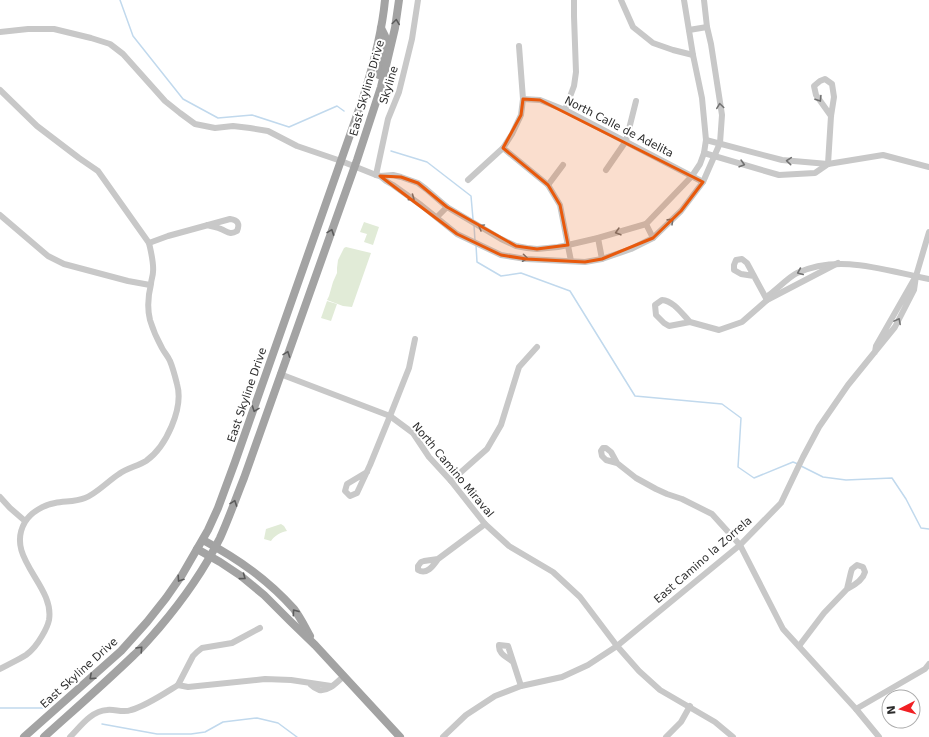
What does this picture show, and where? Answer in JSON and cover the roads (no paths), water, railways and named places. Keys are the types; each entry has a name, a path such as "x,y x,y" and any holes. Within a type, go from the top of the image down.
{"main road":[{"name":"East Skyline Drive","path":"24,737 121,651 148,622 182,575 203,540 218,508 233,469 363,98 370,76 381,28 385,0"},
{"name":"East Skyline Drive","path":"44,737 143,646 171,614 202,570 215,547 231,513 366,132 386,67 395,28 399,0"},
{"path":"366,132 370,108 386,45 385,36 381,28"},
{"path":"296,331 290,326 289,322 305,277 308,257"},
{"path":"203,540 249,568 273,588 295,611 315,645"},
{"path":"198,549 241,576 255,587 315,645 400,737"}],"street":[{"name":"Skyline","path":"378,175 388,119 399,92 412,39 418,0"},
{"path":"565,110 574,86 576,72 574,0"},
{"path":"621,0 633,27 653,43 693,55"},
{"path":"0,32 28,28 54,29 110,44 123,54 165,101 195,124 215,128 233,126 268,131 297,146 354,167 378,175 393,175 401,177 418,184 447,207 501,239 516,246 537,249 568,245 646,224 692,176 700,164 704,153 706,140 702,98 684,0"},
{"path":"378,175 421,205 457,234 501,254 526,259 585,262 602,259 632,249 653,238 681,212 703,182 720,143 722,115 712,44 707,27 704,0"},
{"path":"689,30 707,27"},
{"path":"468,180 503,148 521,115 523,99 519,46"},
{"path":"828,164 831,116 834,97 832,84 825,80 820,81 814,86 816,96 831,116"},
{"path":"0,90 37,126 98,171 149,243 153,272 148,303 150,319 155,334 170,360 178,385 179,396 178,408 171,430 155,453 145,462 125,469 86,498 44,506 34,512 25,521 20,533 23,556 45,594 49,607 49,620 37,644 27,654 0,669"},
{"name":"North Calle de Adelita","path":"523,99 540,100 565,110 703,182"},
{"path":"606,170 626,141 636,101"},
{"path":"706,140 782,160 828,164 883,155 929,167"},
{"path":"503,148 548,185 560,205 571,261"},
{"path":"704,153 779,175 815,173 828,164"},
{"path":"548,185 563,165"},
{"path":"437,217 447,207"},
{"path":"0,215 48,256 64,264 128,281 150,285"},
{"path":"646,224 653,238"},
{"path":"149,243 207,225"},
{"name":"East Camino la Zorrela","path":"443,737 466,715 495,696 521,686 562,677 588,665 617,646 740,545 781,503 819,427 848,385 895,328 914,290 916,276 929,232"},
{"path":"598,238 602,259"},
{"path":"690,322 667,300 662,300 655,306 656,315 664,324 669,326 690,322 719,330 742,322 767,300 838,264"},
{"path":"767,300 769,296 796,273 819,265 838,264 877,267 929,279"},
{"path":"754,276 767,300"},
{"path":"367,472 408,368 415,339"},
{"path":"451,481 487,449 501,425 519,367 536,348"},
{"name":"North Camino Miraval","path":"280,374 390,416 413,433 429,457 451,481 485,524 509,546 553,572 580,597 617,646 639,671 660,690 690,706 715,722 733,737"},
{"path":"617,463 636,478 667,494 682,498 712,514 740,545 783,629 856,708 879,737"},
{"path":"0,497 25,521"},
{"path":"438,559 485,524"},
{"path":"799,646 824,614 847,589"},
{"path":"70,737 87,720 100,711 106,710 127,712 139,708 178,685 193,656 202,648 232,643 260,628"},
{"path":"513,662 521,686"},
{"path":"856,708 925,669 929,664"},
{"path":"178,685 188,687 265,679 291,680 308,683 321,690 328,688 344,676"},
{"path":"666,737 681,722 690,706"}],"waterway":[{"path":"120,0 133,36 183,99 218,118 252,115 289,127 337,106 344,111"},
{"path":"391,151 427,162 471,196 473,219"},
{"path":"474,225 475,241"},
{"path":"476,245 477,262 501,276 521,273 570,291 635,396 722,404 741,418 738,467 754,478 793,462 798,464"},
{"path":"801,466 823,477 846,480 892,478 906,499 921,528 929,529"},
{"path":"0,708 43,708"},
{"path":"102,724 157,734 191,734 205,732 223,722 257,718 278,723 297,737"}]}
